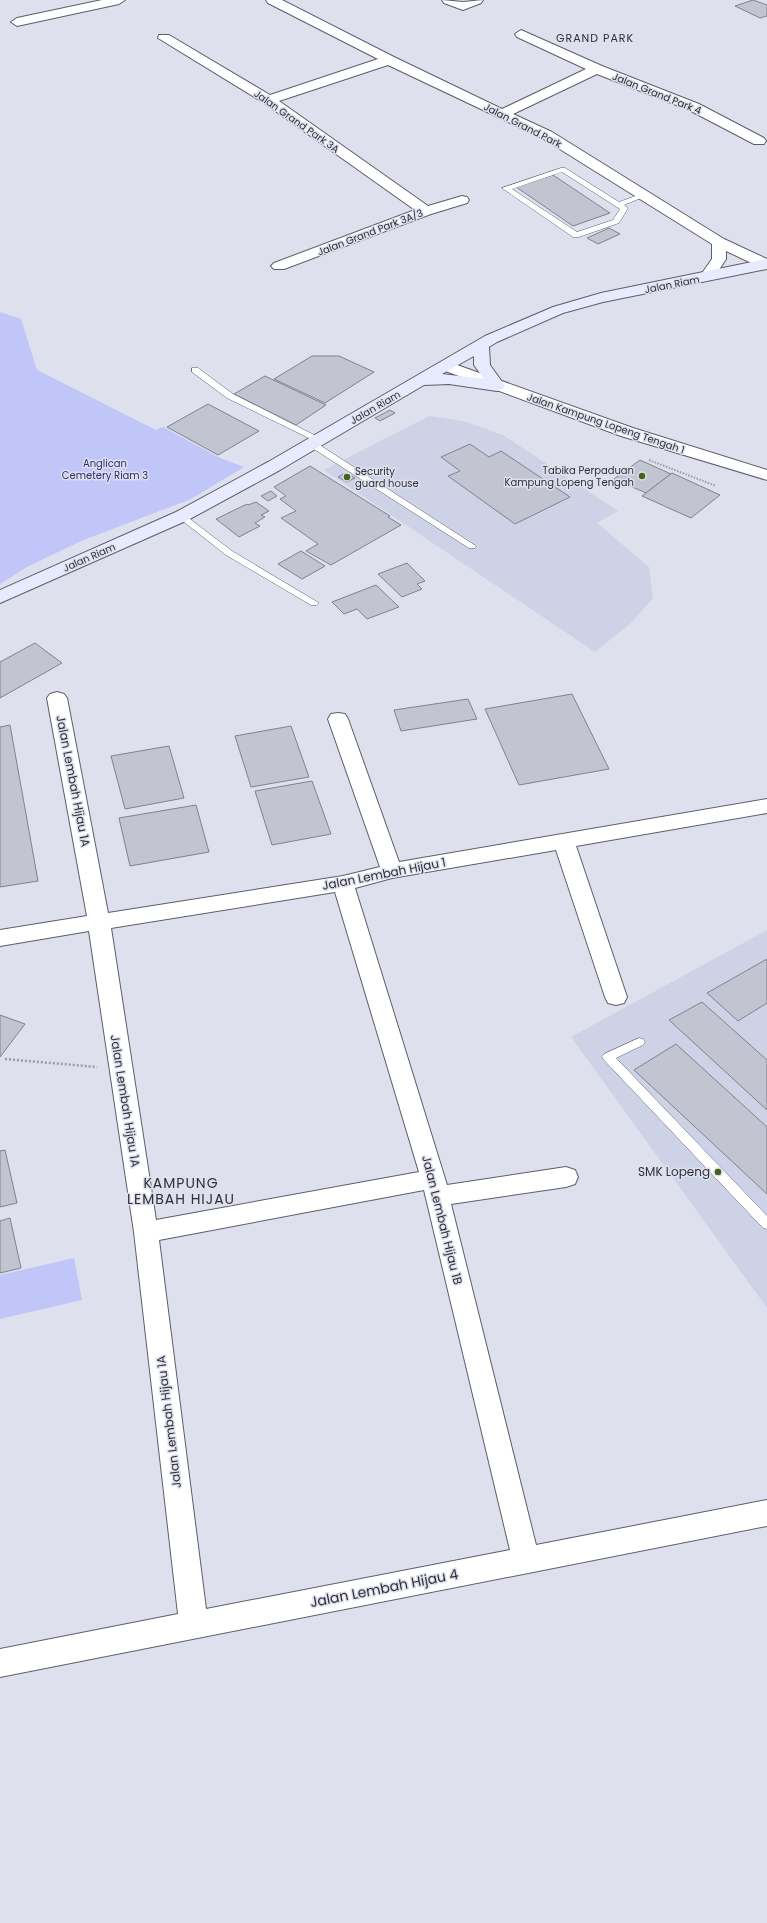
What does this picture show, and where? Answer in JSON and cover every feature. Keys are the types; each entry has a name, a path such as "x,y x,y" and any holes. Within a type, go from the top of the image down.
{"main road":[{"name":"Jalan Riam","path":"0,598 182,516 316,442 481,344 524,323 558,310 601,298 766,264"},
{"path":"481,344 482,366 497,386"},
{"path":"421,380 449,379 497,386"}],"street":[{"path":"17,22 119,0"},
{"name":"Jalan Grand Park","path":"272,0 389,60 547,135 719,242 766,264"},
{"path":"448,0 473,14"},
{"path":"461,6 477,0"},
{"path":"285,7 299,2"},
{"name":"Jalan Grand Park 4","path":"521,34 597,69 694,107 758,141"},
{"name":"Jalan Grand Park 3A","path":"164,38 269,100 426,211"},
{"path":"269,100 389,60"},
{"name":"Jalan Grand Park 4","path":"502,114 597,69"},
{"name":"Jalan Grand Park 3A/3","path":"279,266 426,211 462,200"},
{"path":"708,276 719,259 719,242"},
{"name":"Jalan Kampung Lopeng Tengah 1","path":"446,366 497,386 627,432 767,475"},
{"name":"Jalan Lembah Hijau 1A","path":"57,698 100,922 120,1069 146,1232 194,1625"},
{"path":"338,719 392,871"},
{"name":"Jalan Lembah Hijau 1","path":"0,938 343,883 392,871 767,806"},
{"path":"564,842 616,997"},
{"name":"Jalan Lembah Hijau 1B","path":"343,883 435,1187 526,1560"},
{"path":"146,1232 435,1187 566,1177"},
{"name":"Jalan Lembah Hijau 4","path":"0,1663 767,1513"}],"lane":[{"path":"563,169 618,204 624,208 616,221 576,235 506,188 563,169"},
{"path":"618,204 644,195"},
{"path":"195,370 230,396 316,442 472,546"},
{"path":"182,516 229,552 314,603"},
{"path":"639,1042 608,1057 767,1224"}],"path":[{"path":"649,460 716,486"},
{"path":"5,1059 120,1069"}],"shaded area":[{"path":"429,416 463,421 503,435 618,511 597,523 649,567 653,598 632,622 595,652 324,470"},
{"name":"SMK Lopeng","path":"767,930 767,1308 571,1037"}],"green space":[{"name":"Anglican Cemetery Riam 3","path":"0,312 21,319 37,370 156,430 163,427 218,457 244,467 191,499 81,541 25,568 0,584"},
{"path":"74,1258 82,1300 0,1319 0,1275"}],"building":[{"path":"753,0 767,5 767,16 760,18 735,6"},
{"path":"553,175 610,213 573,226 516,187"},
{"path":"609,228 620,234 598,244 587,238"},
{"path":"312,356 339,356 374,372 325,403 274,379"},
{"path":"265,376 326,405 296,425 234,394"},
{"path":"208,404 259,431 218,455 167,427"},
{"path":"390,410 395,413 380,421 375,418"},
{"path":"470,444 489,457 501,451 570,497 515,524 448,476 460,471 441,457"},
{"name":"Tabika Perpaduan Kampung Lopeng Tengah","path":"640,460 671,474 646,493 614,479"},
{"path":"310,466 390,516 388,517 401,525 331,565 306,551 318,544 281,518 296,511 280,499 286,496 274,487"},
{"name":"Security guard house","path":"346,473 355,478 347,482 338,477"},
{"path":"672,473 720,495 691,518 642,496"},
{"path":"271,491 277,496 268,501 261,496"},
{"path":"256,502 269,511 261,515 265,517 255,523 260,526 239,537 216,519 247,504"},
{"path":"301,551 325,566 302,579 278,564"},
{"path":"407,563 425,581 417,584 422,589 402,597 378,574"},
{"path":"376,585 399,607 367,619 357,609 344,614 332,602"},
{"path":"35,643 62,663 0,698 0,662"},
{"path":"572,694 609,769 519,785 485,709"},
{"path":"468,699 477,719 401,731 394,710"},
{"path":"10,725 38,881 0,887 0,727"},
{"path":"291,726 309,777 251,787 235,736"},
{"path":"169,746 184,798 125,809 111,756"},
{"path":"312,781 331,834 272,845 255,791"},
{"path":"196,805 209,852 130,866 119,818"},
{"path":"767,959 767,1003 738,1021 707,993"},
{"path":"702,1002 767,1060 767,1110 669,1020"},
{"path":"0,1015 25,1024 0,1057"},
{"path":"676,1044 767,1127 767,1194 634,1070"},
{"path":"5,1150 17,1203 0,1207 0,1151"},
{"path":"10,1218 21,1268 0,1273 0,1221"}],"place":[{"name":"Tabika Perpaduan Kampung Lopeng Tengah","path":"642,476"},
{"name":"Security guard house","path":"347,477"},
{"name":"SMK Lopeng","path":"718,1172"}],"district":[{"name":"GRAND PARK","path":"595,38"},
{"name":"KAMPUNG LEMBAH HIJAU","path":"181,1192"}]}
